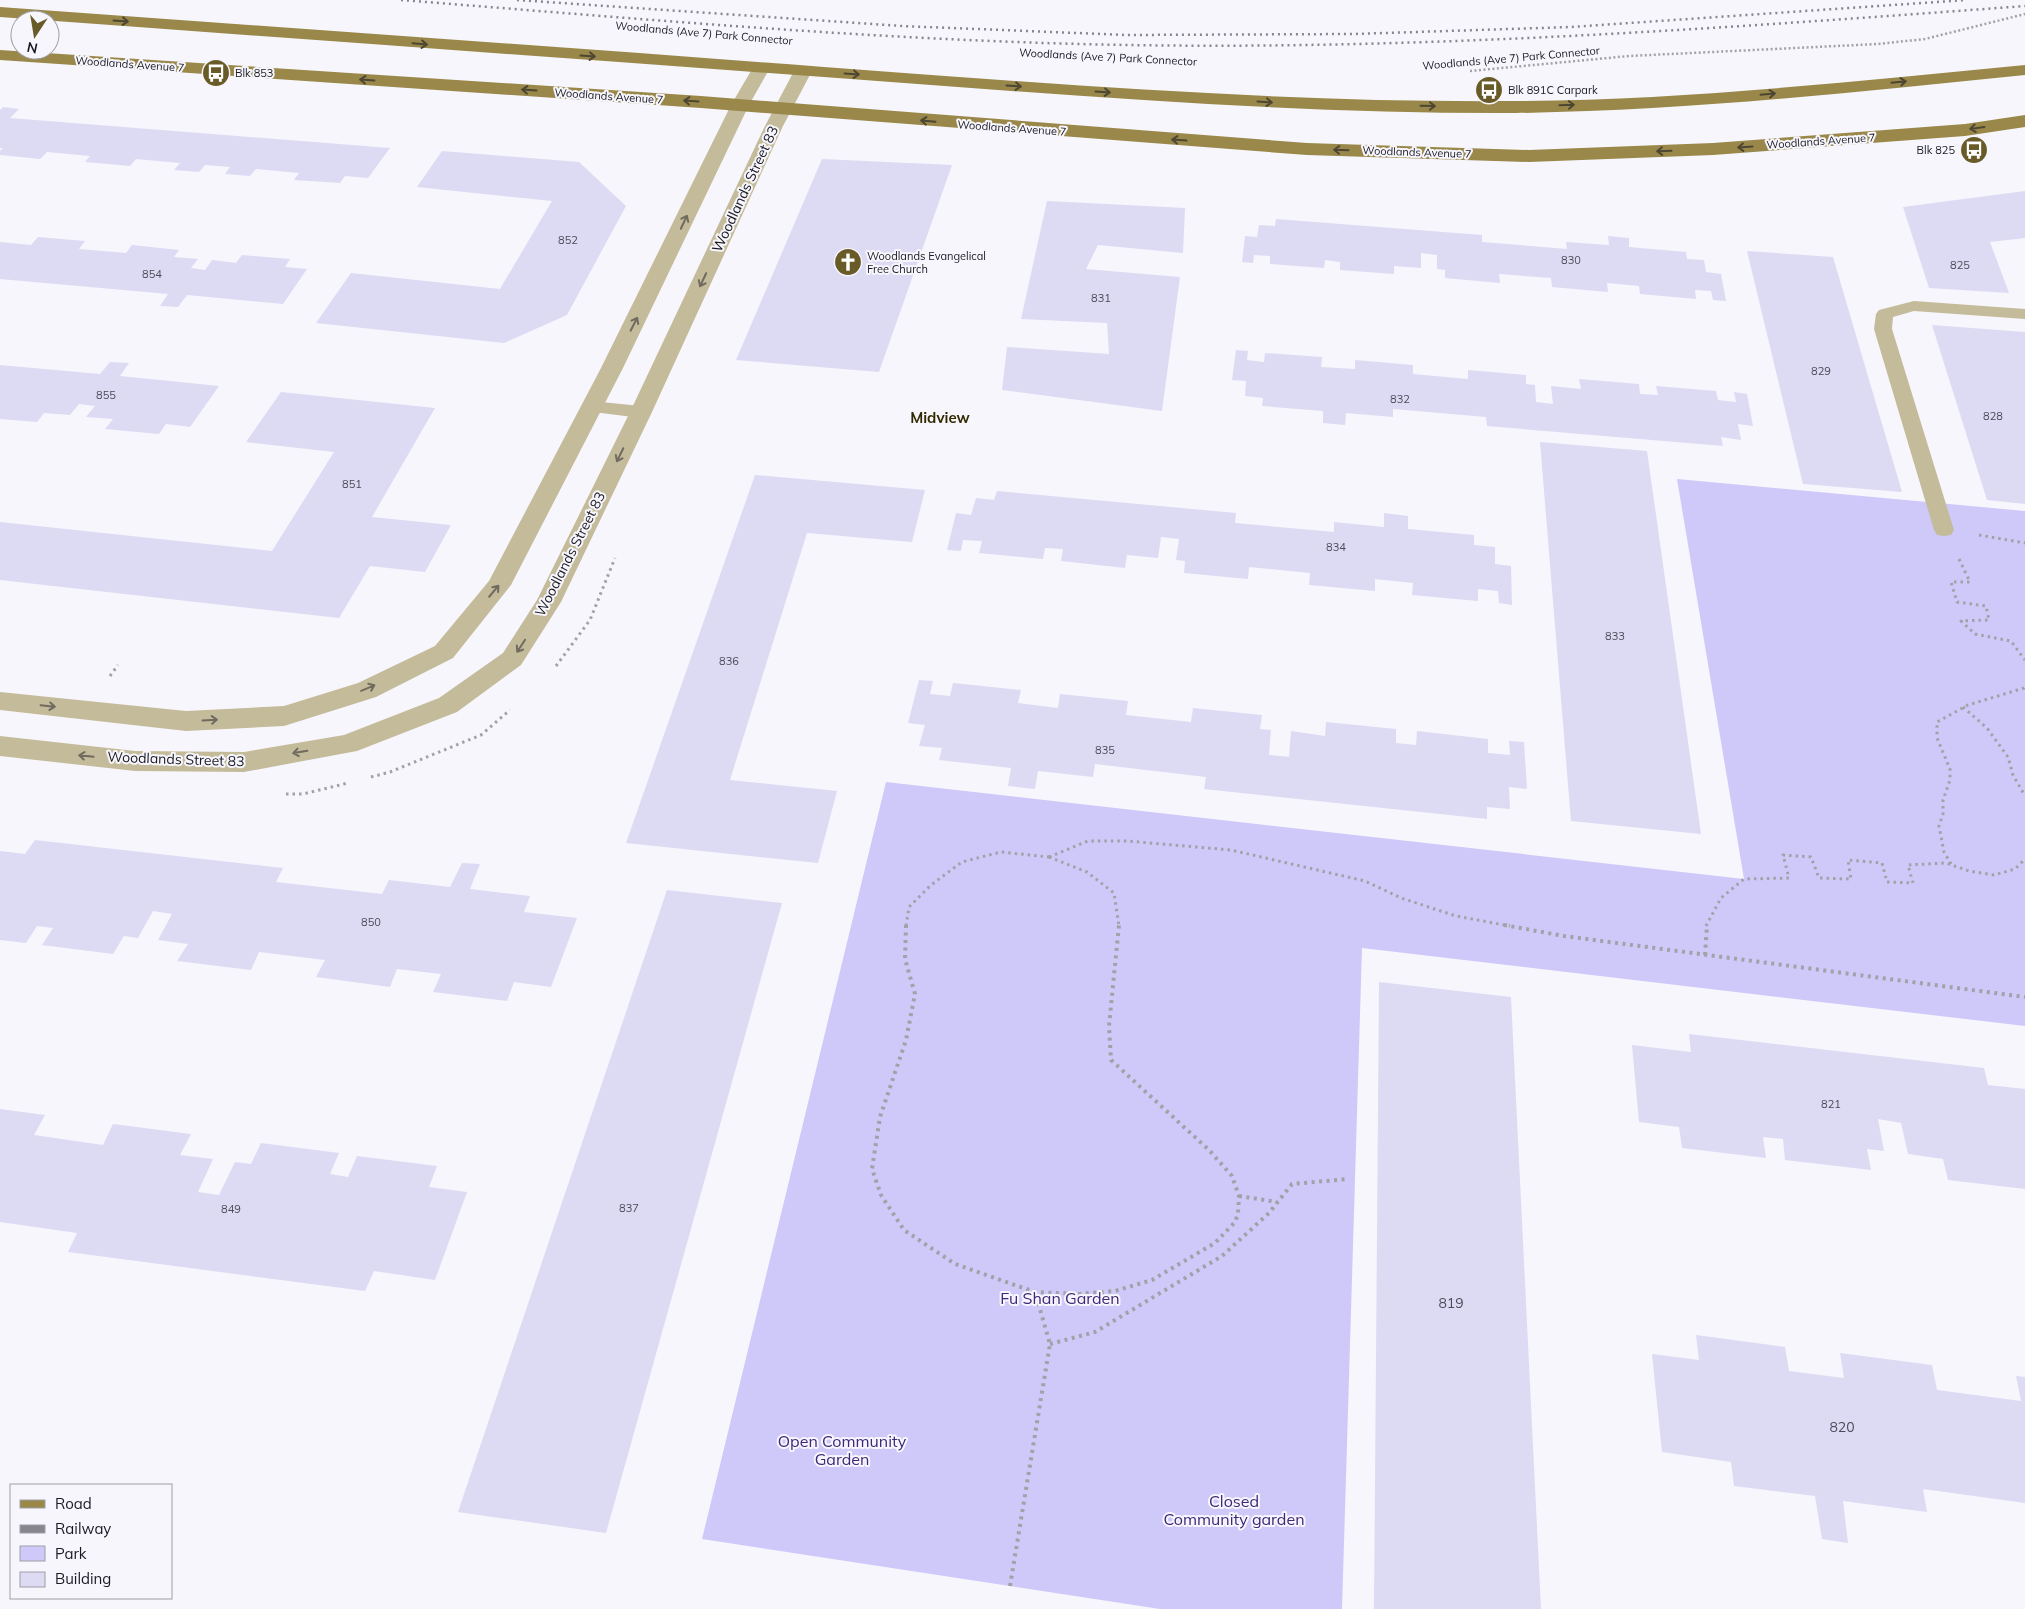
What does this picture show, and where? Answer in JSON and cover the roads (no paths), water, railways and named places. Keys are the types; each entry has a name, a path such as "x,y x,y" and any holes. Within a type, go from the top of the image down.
{"main road":[{"path":"0,12 1054,89 1306,105 1518,107 1685,102 2025,70"},
{"name":"Woodlands Avenue 7","path":"0,55 740,105 1046,130 1307,148 1529,156 1712,149 1966,130 2025,121"}],"street":[{"path":"0,701 186,721 284,716 367,690 444,652 500,584 663,266 740,105 761,68"},
{"name":"Woodlands Street 83","path":"0,746 135,761 244,762 348,744 448,705 512,659 549,602 641,412 783,109 803,71"}],"lane":[{"path":"1944,530 1883,329 1885,314 1914,306 2025,314"},
{"path":"591,407 641,412"}],"railway":[{"path":"401,0 673,22 945,39 1036,43 1239,46 1464,41 1576,36 2025,6"},
{"path":"517,0 902,26 1127,35 1354,34 1571,27 1966,0"}],"place":[{"name":"Blk 853","path":"216,73"},
{"name":"Blk 891C Carpark","path":"1489,90"},
{"name":"Blk 825","path":"1974,150"},
{"name":"Woodlands Evangelical Free Church","path":"848,262"}],"district":[{"name":"Midview","path":"940,418"}],"park label":[{"name":"Fu Shan Garden","path":"1060,1298"},
{"name":"Open Community Garden","path":"842,1450"},
{"name":"Closed Community garden","path":"1234,1510"}]}
